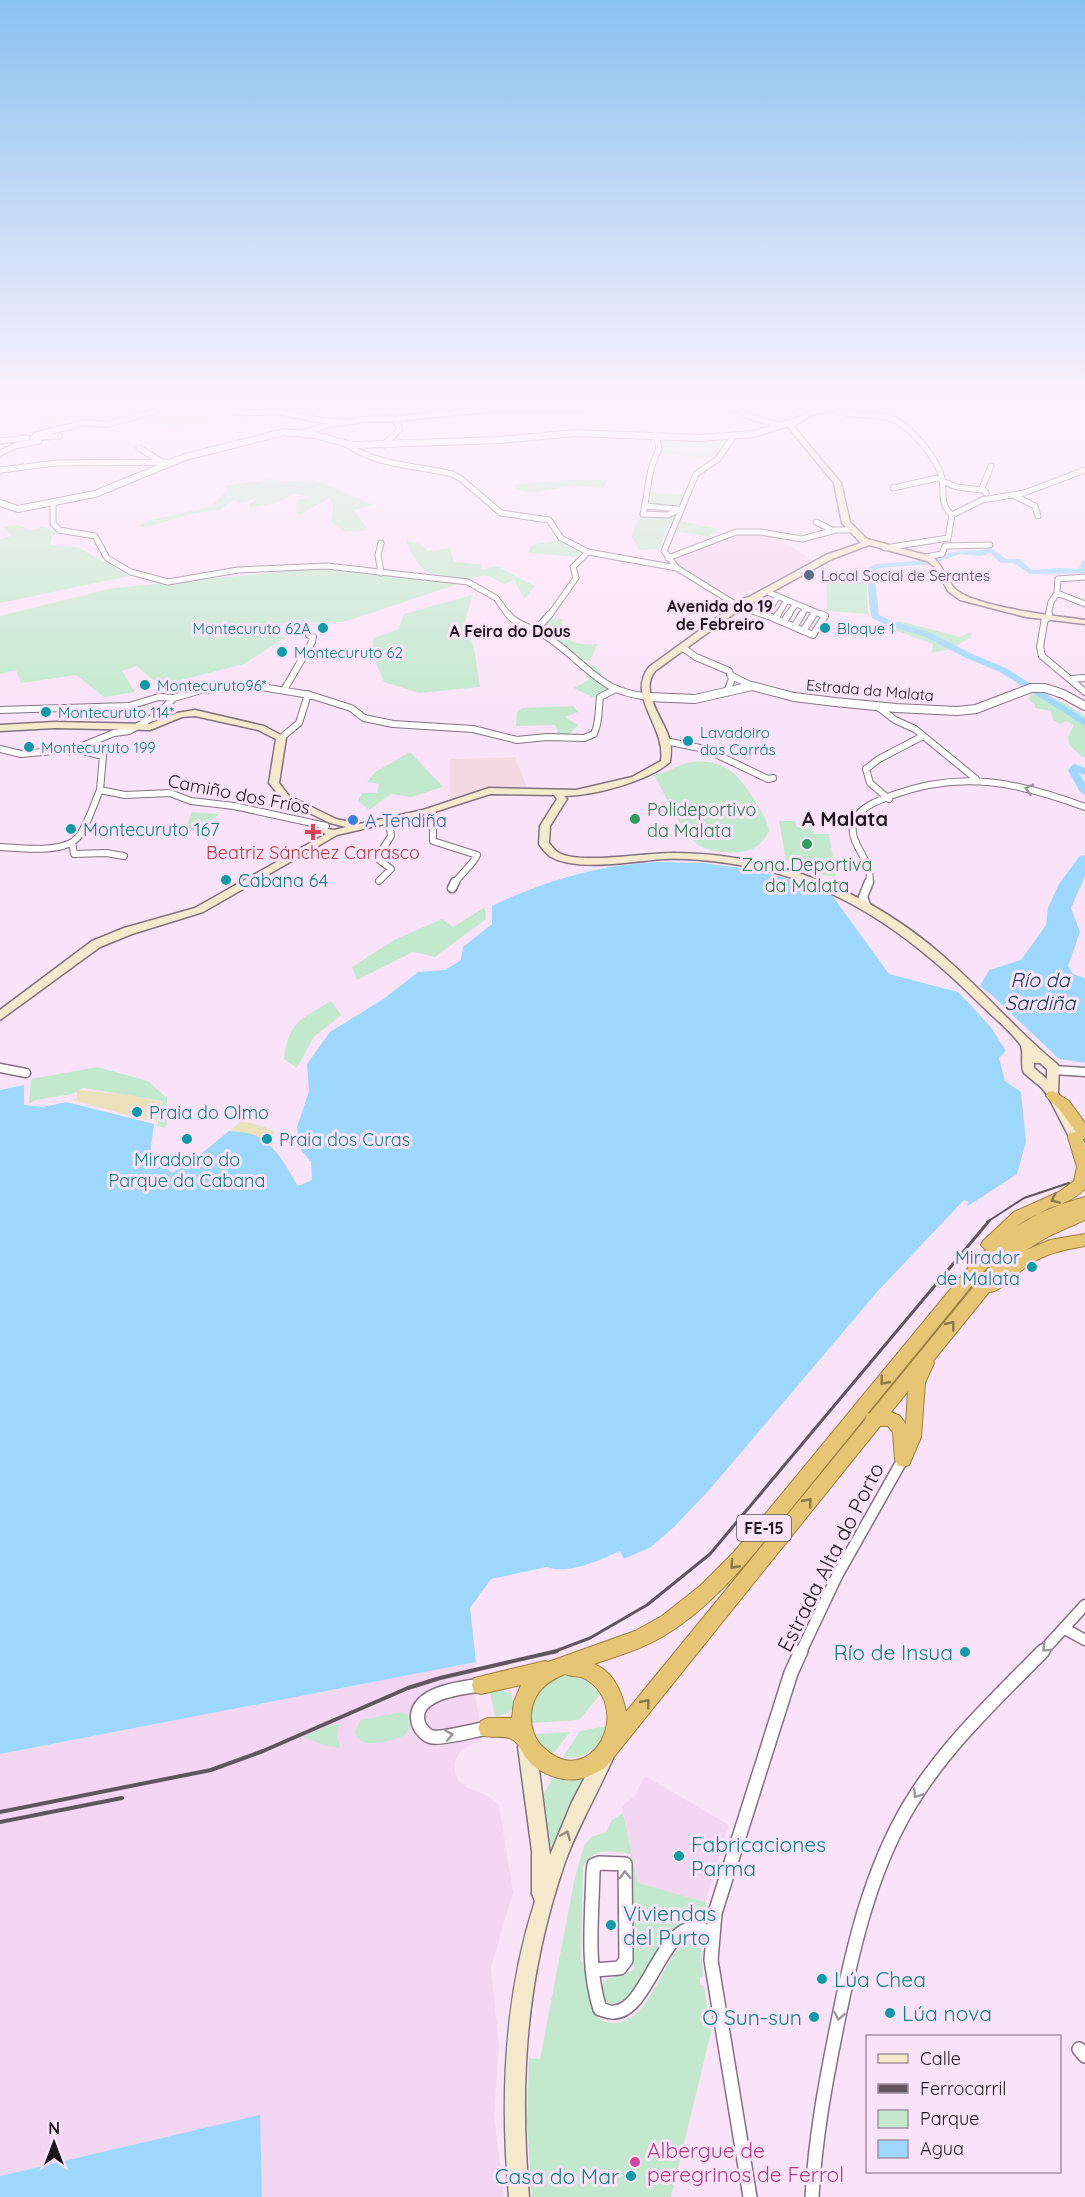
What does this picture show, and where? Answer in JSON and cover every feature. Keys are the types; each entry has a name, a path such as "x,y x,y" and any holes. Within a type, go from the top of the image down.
{"highway":[{"path":"903,1459 913,1437 917,1383 926,1342 965,1271 1007,1226 1029,1210 1067,1194 1081,1184 1084,1167 1080,1135 1064,1105 1053,1094"},
{"name":"FE-15","path":"609,1749 873,1420 977,1268 1001,1244 1042,1217 1085,1203"},
{"name":"FE-15","path":"559,1667 640,1638 678,1616 712,1588 926,1342 970,1301 1010,1254 1028,1239 1065,1220 1085,1214"},
{"path":"970,1301 1026,1257 1050,1246 1085,1240"},
{"path":"873,1420 890,1419 900,1427 904,1439 903,1459"},
{"path":"525,1739 521,1715 527,1692 533,1682 559,1667"},
{"path":"481,1685 559,1667 585,1668 602,1679 609,1688 618,1711 618,1724 609,1749 590,1767 565,1771 554,1768 534,1755 525,1739 513,1728 488,1728"}],"main road":[{"path":"842,507 850,530 867,543 926,557 939,566 951,589 963,598 992,607 1046,618 1085,622"},
{"path":"0,1016 96,944 128,931 199,910 331,829 362,826 408,816 479,794 519,790 553,799 635,779 662,766 668,754 648,698 645,682 649,672 741,604 829,557 867,543"},
{"path":"0,728 55,725 150,727 187,713 204,713 261,728 281,738 274,783 286,798 331,829"},
{"path":"553,799 544,831 544,843 549,851 567,860 582,862 666,856 732,860 794,874 866,905 909,932 967,984 1027,1046 1034,1060"},
{"path":"1034,1060 1051,1064 1053,1094"},
{"path":"1034,1060 1028,1070 1053,1094"},
{"path":"1037,1077 1045,1078 1053,1073"},
{"path":"1080,1135 1085,1156"},
{"path":"525,1739 542,1851 540,1910"},
{"path":"519,2197 514,2152 516,2060 525,1988 540,1910 572,1821 609,1749"}],"street":[{"path":"11,507 18,509 35,507"},
{"path":"53,507 53,523 59,530 95,536 107,558 131,572 168,582 238,570 327,566 468,582 496,598 506,615 512,620 536,630 559,644 616,689 648,698"},
{"path":"493,507 501,513 549,520 561,538 588,552 677,568"},
{"path":"651,507 681,509 664,551 677,568 741,604 813,635 825,616 765,591"},
{"path":"944,507 947,513 952,515"},
{"path":"952,515 971,507"},
{"path":"1035,507 1038,516"},
{"path":"926,557 942,554 948,538 952,515"},
{"path":"816,522 820,526 836,530 850,530"},
{"path":"668,558 736,532 760,532 802,539 836,530"},
{"path":"885,548 948,538"},
{"path":"381,543 378,555 381,573"},
{"path":"945,546 990,545"},
{"path":"536,630 555,609 561,596 576,578 573,567 588,552"},
{"path":"1085,577 1060,578 1056,587 1057,593 1051,602 1046,618 1040,647 1042,656 1085,692"},
{"path":"1057,593 1085,604"},
{"path":"766,615 778,596"},
{"path":"774,619 787,600"},
{"path":"783,622 796,604"},
{"path":"794,627 806,608"},
{"path":"803,631 815,612"},
{"path":"284,690 312,642 313,637 309,635"},
{"path":"683,648 696,657 729,671 732,676 752,686"},
{"path":"727,692 732,676"},
{"path":"1071,679 1085,678"},
{"name":"Estrada da Malata","path":"648,698 683,699 752,686 779,694 878,707 968,710 982,707 1025,688 1035,687 1061,692 1085,706"},
{"path":"0,710 129,706 159,697 174,698 201,690 244,687 308,694 351,708 364,718 393,724 473,729 517,740 594,734 600,720 598,713 600,697 616,689"},
{"path":"281,738 299,723 308,694"},
{"path":"75,748 133,728 156,716 174,698"},
{"path":"878,707 880,711 915,729 977,780"},
{"path":"890,800 865,778 866,769 879,759 923,736"},
{"path":"665,741 697,747 735,762 768,779 773,778"},
{"path":"0,749 21,753 75,748 103,756 100,790 78,838 72,842 36,848 0,847"},
{"path":"847,895 864,892 869,886 870,870 853,835 853,824 864,809 944,780 977,780 1031,789 1085,807"},
{"name":"Camiño dos Fríos","path":"100,790 125,795 170,793 191,801 316,818"},
{"path":"408,816 431,825 434,830 433,841 477,855 476,859 461,872 452,888"},
{"path":"379,881 391,869 377,858 389,843 393,828 389,820"},
{"path":"72,842 74,854 106,853 124,856"},
{"path":"864,892 866,905"},
{"path":"0,1068 26,1073"},
{"path":"1053,1073 1085,1072"},
{"name":"Estrada Alta do Porto","path":"750,2197 711,1960 715,1913 791,1673 837,1576 903,1459"},
{"path":"812,2197 824,2091 847,1972 871,1887 907,1810 929,1776 986,1709 1065,1629 1085,1605"},
{"path":"1065,1629 1085,1640"},
{"path":"481,1685 427,1699 418,1710 418,1725 422,1731 433,1737 488,1728"},
{"path":"594,1970 620,1968 627,1960 625,1864 599,1863 594,1865 594,1970 594,1992 600,2008 605,2011 621,2010 636,1999 679,1934 696,1928 712,1934"}],"shaded area":[{"path":"747,532 774,536 813,560 758,588 734,595 728,595 676,563 674,557 729,534"},
{"path":"515,757 527,788 497,788 453,799 450,797 450,759"},
{"path":"476,1662 472,1673 482,1740 461,1750 455,1762 455,1771 458,1780 466,1787 488,1796 499,1805 513,1892 491,1967 499,2047 494,2115 504,2197 262,2197 259,2116 0,2176 0,1754"},
{"path":"645,1776 729,1825 705,1902 638,1884 622,1806 634,1797"}],"green space":[{"path":"209,507 224,507 219,510 194,513 145,528 139,526 150,520"},
{"path":"296,507 314,507 300,515 296,512"},
{"path":"333,507 367,507 354,510 368,530 344,532 332,522"},
{"path":"640,515 675,518 665,532 660,549 639,550 631,536"},
{"path":"681,521 718,529 708,537 675,531"},
{"path":"18,525 30,530 43,527 64,532 52,535 50,545 77,547 130,576 0,603 0,539 11,536 4,527"},
{"path":"561,540 580,553 577,557 528,553 531,545"},
{"path":"406,541 420,544 428,551 450,548 454,562 480,564 481,569 498,567 535,586 524,599 514,580 504,584 487,576 456,579 436,576 422,568 416,561"},
{"path":"320,568 461,583 344,622 264,624 286,637 244,664 173,682 153,680 137,666 122,671 135,692 104,697 76,675 21,683 16,670 0,674 0,616 113,588"},
{"path":"826,576 866,579 868,614 827,611"},
{"path":"472,595 465,622 474,648 480,687 419,693 384,682 373,656 373,638 399,629 404,614"},
{"path":"562,619 565,634 572,641 597,644 591,660 579,664 533,630 549,620"},
{"path":"899,621 960,637 972,632 971,637 951,649 931,653 933,644 884,626"},
{"path":"595,665 602,674 597,677 611,689 594,698 574,688 589,680 582,667"},
{"path":"1031,693 1062,702 1085,716 1085,757 1069,745 1068,737 1074,725 1067,721 1060,724 1053,720 1051,711 1035,708 1029,700"},
{"path":"573,706 578,712 565,717 578,725 568,736 556,735 558,731 555,725 516,726 517,712 522,708"},
{"path":"410,752 443,787 411,797 391,794 369,810 358,801 362,793 377,793 379,784 367,782 375,772"},
{"name":"Zona Deportiva da Malata","path":"690,762 713,763 722,766 736,776 749,791 762,812 769,831 758,846 741,852 722,852 702,847 687,834 654,775"},
{"path":"192,812 219,814 204,827 190,831 187,826"},
{"name":"Zona Deportiva da Malata","path":"779,821 795,821 797,827 812,828 814,834 829,834 836,876 823,876 819,869 803,868 801,861 786,861"},
{"path":"485,907 486,919 435,957 413,952 357,980 352,967 394,940 442,919 453,927"},
{"path":"331,1001 341,1015 313,1038 297,1068 284,1059 286,1046 293,1029 304,1018"},
{"path":"97,1067 148,1081 167,1098 165,1128 157,1126 163,1101 83,1088 72,1094 36,1100 29,1104 31,1079"},
{"path":"563,1676 584,1680 600,1695 579,1720 531,1723 533,1707 539,1694 549,1684"},
{"path":"498,1690 511,1693 514,1707 508,1713 495,1717 490,1692"},
{"path":"401,1712 408,1715 412,1724 405,1735 376,1743 368,1743 357,1737 355,1731 361,1720"},
{"path":"339,1724 337,1736 340,1748 303,1737 327,1726"},
{"path":"606,1726 600,1740 591,1751 579,1757 563,1757 580,1731"},
{"path":"570,1732 553,1754 542,1745 535,1734"},
{"path":"589,1777 548,1867 540,1802 552,1778 571,1781"},
{"path":"623,1813 638,1883 705,1902 706,1911 702,1918 683,1925 673,1933 630,1995 610,2004 603,1999 599,1991 602,1990 604,1980 632,1971 634,1965 631,1854 604,1852 587,1860 583,1867 581,1962 587,1963 590,2001 593,2010 597,2017 604,2021 614,2023 628,2019 649,1998 674,1955 683,1944 693,1938 701,1949 703,1976 700,1977 700,1985 704,1986 711,2032 671,2197 532,2197 527,2122 529,2058 540,2059 575,1877 584,1846 591,1837 606,1832 612,1820"}],"sand":[{"name":"Praia do Olmo","path":"77,1090 130,1095 162,1102 157,1122 72,1100 77,1098"},
{"name":"Praia dos Curas","path":"241,1121 263,1126 274,1132 273,1148 254,1135 229,1131"}],"water":[{"name":"Río da Sardiña","path":"1085,855 1085,876 1071,908 1080,932 1068,966 1073,974 1085,978 1085,1063 1059,1059 980,986 989,970 1021,960 1046,925 1048,908 1059,884 1079,857"},
{"path":"659,862 703,863 746,869 785,878 831,894 889,974 958,992 990,1026 1006,1051 999,1058 1005,1081 1021,1092 1026,1142 1017,1174 968,1206 969,1202 964,1200 877,1292 711,1488 674,1527 651,1547 624,1559 620,1551 574,1568 547,1567 491,1579 470,1608 476,1662 0,1754 0,1090 24,1085 24,1105 43,1107 66,1102 154,1124 150,1154 172,1173 201,1154 229,1131 251,1134 274,1150 298,1186 312,1180 311,1162 301,1150 297,1127 309,1091 307,1064 330,1032 385,998 418,972 445,970 461,960 463,947 492,924 492,906 573,875 615,866"},
{"path":"260,2115 262,2197 0,2197 0,2176"}],"waterway":[{"name":"Río da Sardiña","path":"937,560 959,552 981,554 991,550 1004,561 1016,561 1030,572 1059,570 1082,572 1085,562"},
{"name":"Río da Sardiña","path":"929,562 876,566 870,570 875,616 889,623 928,635 1003,670 1085,723"},
{"name":"Río da Sardiña","path":"1085,772 1075,767 1073,770 1085,792"}],"railway":[{"path":"987,1222 1024,1198 1069,1183"},
{"path":"554,1652 590,1638 647,1605 710,1554 989,1221"},
{"path":"0,1812 211,1770 263,1751 408,1688 440,1678 554,1652"},
{"path":"0,1822 122,1798"}],"place":[{"name":"Local Social de Serantes","path":"809,575"},
{"name":"Montecuruto 62A","path":"323,628"},
{"name":"Bloque 1","path":"825,628"},
{"name":"Montecuruto 62","path":"282,652"},
{"name":"Montecuruto96*","path":"145,685"},
{"name":"Montecuruto 114*","path":"46,712"},
{"name":"Lavadoiro dos Corrás","path":"688,741"},
{"name":"Montecuruto 199","path":"29,747"},
{"name":"Polideportivo da Malata","path":"635,819"},
{"name":"A Tendiña","path":"353,820"},
{"name":"Montecuruto 167","path":"71,829"},
{"name":"Beatriz Sánchez Carrasco","path":"313,832"},
{"name":"Zona Deportiva da Malata","path":"807,844"},
{"name":"Cabana 64","path":"226,880"},
{"name":"Praia do Olmo","path":"137,1112"},
{"name":"Miradoiro do Parque da Cabana","path":"187,1139"},
{"name":"Praia dos Curas","path":"267,1139"},
{"name":"Mirador de Malata","path":"1032,1267"},
{"name":"Río de Insua","path":"965,1652"},
{"name":"Fabricaciones Parma","path":"679,1856"},
{"name":"Viviendas del Purto","path":"611,1925"},
{"name":"Lúa Chea","path":"822,1979"},
{"name":"Lúa nova","path":"890,2013"},
{"name":"O Sun-sun","path":"814,2017"},
{"name":"Albergue de peregrinos de Ferrol","path":"635,2162"},
{"name":"Casa do Mar","path":"631,2176"}],"district":[{"name":"Avenida do 19 de Febreiro","path":"720,615"},
{"name":"A Feira do Dous","path":"510,631"},
{"name":"A Malata","path":"845,818"}]}
